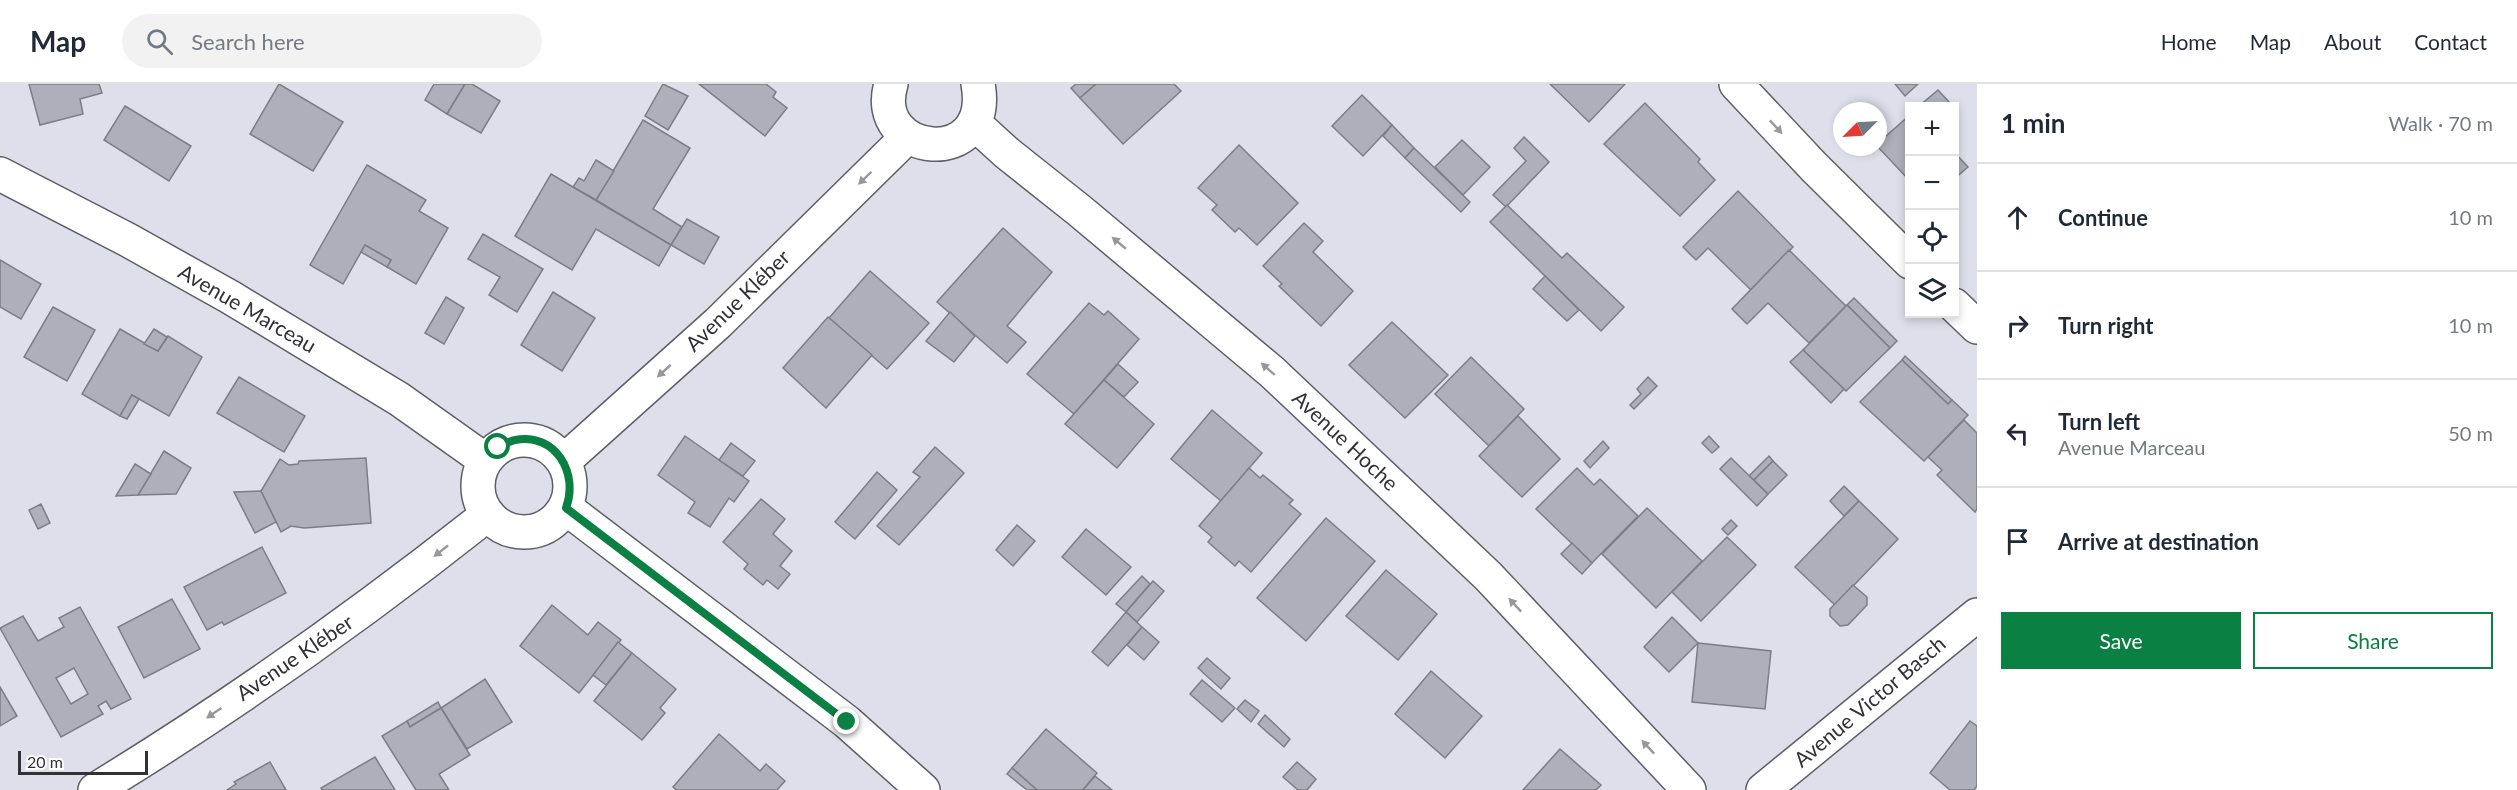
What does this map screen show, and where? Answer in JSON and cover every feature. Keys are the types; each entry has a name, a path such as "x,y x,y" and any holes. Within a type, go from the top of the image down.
{"street":[{"path":"891,84 890,114 907,137 924,145 944,145 963,136 974,123 981,102 978,84"},
{"path":"1736,84 1814,167 1905,257"},
{"name":"Avenue Hoche","path":"974,123 1007,153 1272,372 1488,576 1689,790"},
{"name":"Avenue Kléber","path":"564,461 718,322 907,137"},
{"name":"Avenue Marceau","path":"0,174 128,240 240,303 399,399 484,460"},
{"path":"1959,310 1977,327"},
{"path":"515,440 534,440 551,447 564,461 571,484 570,496 566,508 554,522 537,531 519,532 502,527 488,515 479,498 478,479 484,460 498,447 515,440"},
{"path":"566,508 847,722 923,790"},
{"name":"Avenue Kléber","path":"95,790 152,756 380,599 488,515"},
{"name":"Avenue Victor Basch","path":"1763,790 1977,615"}],"building":[{"path":"29,84 99,84 102,93 80,99 83,114 40,125"},
{"path":"279,84 343,122 313,171 250,134"},
{"path":"434,84 465,84 447,114 425,100"},
{"path":"465,84 472,84 500,101 481,133 447,114"},
{"path":"663,84 688,96 668,130 645,116"},
{"path":"699,84 766,84 776,92 773,97 787,108 765,136"},
{"path":"1076,84 1096,84 1080,98 1071,88"},
{"path":"1096,84 1174,84 1181,91 1123,144 1080,98"},
{"path":"1550,84 1625,84 1589,122"},
{"path":"1895,84 1918,84 1905,96"},
{"path":"1938,90 1949,102 1924,102"},
{"path":"1362,95 1392,125 1363,156 1332,126"},
{"path":"1645,103 1700,159 1698,162 1715,180 1680,216 1604,144"},
{"path":"125,106 191,146 169,181 104,140"},
{"path":"1905,119 1905,176 1886,156 1887,135"},
{"path":"643,120 690,148 653,209 682,227 671,245 596,200"},
{"path":"1392,125 1414,148 1405,158 1383,136"},
{"path":"1524,137 1549,162 1506,207 1493,195 1526,161 1514,148"},
{"path":"1462,140 1490,167 1463,195 1435,167"},
{"path":"1239,145 1298,203 1257,245 1239,228 1235,232 1212,210 1217,205 1198,188"},
{"path":"1414,148 1470,202 1461,212 1405,158"},
{"path":"1959,157 1968,167 1959,175"},
{"path":"596,160 614,171 596,200 573,187 579,178 584,181"},
{"path":"367,165 426,200 419,211 448,228 416,284 387,267 391,260 365,245 343,284 310,265"},
{"path":"551,174 671,245 659,266 596,229 572,270 515,236"},
{"path":"1738,191 1793,247 1751,290 1708,248 1696,260 1683,247"},
{"path":"1507,205 1562,258 1567,253 1624,307 1601,331 1490,222"},
{"path":"687,219 719,237 704,264 671,245"},
{"path":"1304,223 1323,241 1313,252 1353,291 1321,326 1279,286 1282,284 1263,266"},
{"path":"1003,228 1052,272 1007,326 1026,342 1007,363 937,302"},
{"path":"483,234 543,269 517,312 489,295 500,277 468,259"},
{"path":"365,245 391,260 387,267 361,252"},
{"path":"1789,250 1846,306 1809,343 1768,303 1747,324 1732,309"},
{"path":"0,260 41,284 21,319 0,307"},
{"path":"870,271 929,323 887,369 829,318"},
{"path":"1545,276 1579,310 1567,321 1533,289"},
{"path":"553,292 595,318 562,371 521,345"},
{"path":"446,297 464,308 444,344 425,333"},
{"path":"1854,298 1897,341 1890,348 1847,305"},
{"path":"1089,303 1104,315 1108,311 1139,339 1074,414 1027,374"},
{"path":"1847,305 1890,348 1846,391 1803,350"},
{"path":"53,307 95,330 67,381 24,357"},
{"path":"950,312 975,336 954,362 926,341"},
{"path":"828,317 872,355 826,408 783,368"},
{"path":"1392,322 1448,375 1405,418 1349,365"},
{"path":"120,329 158,351 168,336 202,357 169,416 132,395 120,416 82,394"},
{"path":"154,329 167,337 158,351 144,344"},
{"path":"1803,350 1844,389 1831,403 1790,362"},
{"path":"1905,356 1952,400 1948,404 1902,360"},
{"path":"1471,357 1524,409 1489,446 1435,394"},
{"path":"1902,360 1948,404 1952,400 1968,415 1924,461 1860,402"},
{"path":"1118,364 1138,382 1124,397 1104,380"},
{"path":"239,377 305,416 284,452 217,413"},
{"path":"1648,377 1657,386 1634,409 1630,405 1641,394 1637,389"},
{"path":"1104,380 1154,424 1117,468 1065,424"},
{"path":"132,395 139,399 127,419 120,416"},
{"path":"1212,410 1262,453 1221,501 1171,459"},
{"path":"1518,416 1560,459 1522,497 1479,456"},
{"path":"1964,420 1977,433 1977,509 1975,512 1937,475 1942,470 1928,457"},
{"path":"685,436 749,481 734,502 729,498 710,527 688,513 695,502 658,475"},
{"path":"1709,436 1719,447 1712,453 1702,443"},
{"path":"1603,441 1609,448 1590,468 1584,461"},
{"path":"731,443 755,461 743,476 719,460"},
{"path":"935,447 964,473 899,545 877,526 920,477 913,472"},
{"path":"164,451 191,468 176,494 138,495"},
{"path":"1769,456 1773,461 1754,480 1749,476"},
{"path":"366,458 371,523 304,528 291,526 281,532 261,491 280,459 289,465 298,464 299,461"},
{"path":"1731,458 1768,494 1757,506 1720,469"},
{"path":"1773,461 1787,475 1768,494 1754,480"},
{"path":"135,464 151,474 138,495 116,496"},
{"path":"1249,468 1260,478 1263,475 1293,500 1289,504 1301,514 1251,572 1239,561 1235,566 1208,542 1212,537 1199,526"},
{"path":"1577,468 1594,485 1600,479 1638,516 1592,563 1536,509"},
{"path":"877,472 897,490 855,539 835,522"},
{"path":"1844,486 1859,501 1844,516 1830,501"},
{"path":"261,491 276,522 255,533 234,492"},
{"path":"761,499 785,519 773,534 792,551 780,566 790,574 778,589 767,580 763,585 744,569 748,564 723,542"},
{"path":"1859,501 1898,539 1835,605 1795,567"},
{"path":"41,504 50,523 38,529 29,510"},
{"path":"1647,508 1702,561 1656,608 1602,554"},
{"path":"1326,518 1375,561 1306,641 1257,598"},
{"path":"1731,520 1737,526 1728,535 1722,529"},
{"path":"1017,525 1035,541 1013,566 996,550"},
{"path":"1086,529 1131,567 1106,595 1062,557"},
{"path":"1727,537 1756,565 1701,621 1672,592"},
{"path":"1572,543 1592,563 1582,574 1561,554"},
{"path":"262,547 286,593 224,625 222,622 207,630 184,587"},
{"path":"1386,570 1437,614 1398,660 1346,616"},
{"path":"1142,576 1150,584 1126,612 1116,604"},
{"path":"1153,581 1164,591 1137,622 1126,612"},
{"path":"1853,585 1867,597 1867,605 1848,625 1840,626 1830,616 1830,609"},
{"path":"172,599 200,649 144,678 118,627"},
{"path":"552,605 588,635 598,622 621,640 579,693 520,646"},
{"path":"80,607 131,699 111,709 106,701 98,706 103,714 61,737 0,628 23,616 38,641 64,627 59,618","holes":["74,668 88,694 71,704 56,678"]},
{"path":"1126,612 1142,627 1108,666 1092,652"},
{"path":"1672,617 1698,643 1669,672 1644,647"},
{"path":"1142,627 1159,642 1144,660 1127,645"},
{"path":"618,642 632,653 606,685 593,675"},
{"path":"1698,643 1771,651 1765,709 1692,702"},
{"path":"632,653 676,689 660,708 665,713 642,740 594,701"},
{"path":"1207,658 1230,678 1221,689 1198,668"},
{"path":"1431,671 1482,716 1445,758 1395,714"},
{"path":"485,679 512,722 467,749 441,708"},
{"path":"1202,680 1235,708 1222,722 1190,694"},
{"path":"0,687 17,716 0,726"},
{"path":"1245,700 1259,711 1251,722 1237,709"},
{"path":"438,702 441,708 410,727 407,721"},
{"path":"441,708 470,755 439,774 449,790 416,790 382,736 407,721 410,727"},
{"path":"1265,715 1290,739 1284,747 1258,724"},
{"path":"1970,721 1977,726 1977,786 1974,790 1950,790 1930,773"},
{"path":"1046,729 1097,773 1083,790 1037,790 1012,768"},
{"path":"719,734 760,771 766,764 785,781 777,790 676,790 673,787"},
{"path":"1560,749 1601,785 1596,790 1523,790"},
{"path":"375,757 395,790 322,790 321,788"},
{"path":"270,762 286,790 227,790 236,784 234,782"},
{"path":"1297,762 1316,779 1307,790 1298,790 1283,777"},
{"path":"1012,768 1037,790 1027,790 1007,774"},
{"path":"1095,776 1112,790 1083,790"}],"route":[{"path":"498,447 515,440 534,440 551,447 564,461 569,472 571,484 566,508 847,722"}]}
